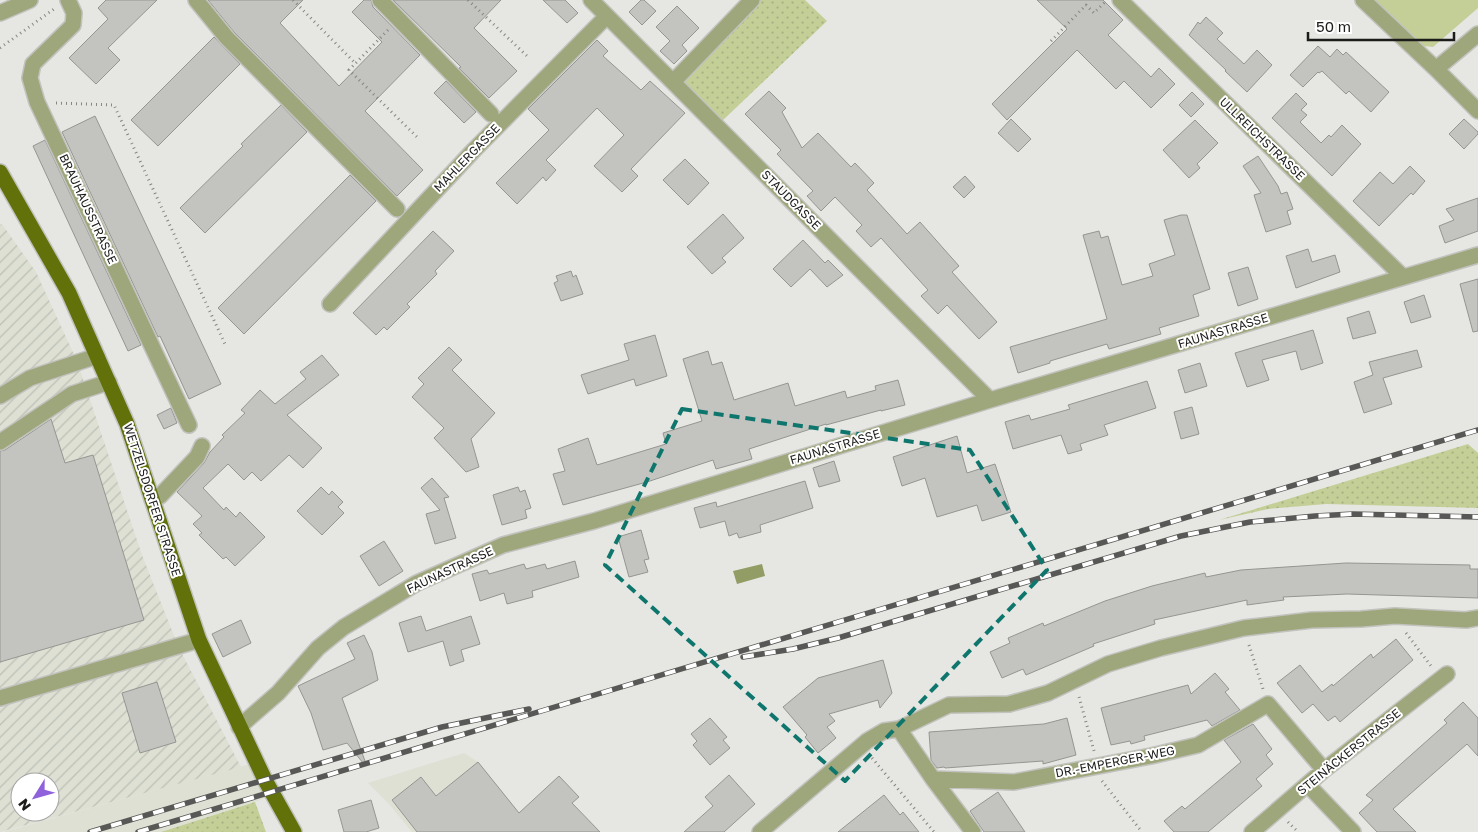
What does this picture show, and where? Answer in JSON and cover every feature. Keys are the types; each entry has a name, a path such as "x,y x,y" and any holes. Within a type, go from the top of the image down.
{"main road":[{"name":"WETZELSDORFER STRASSE","path":"0,172 69,292 127,424 199,640 271,792 294,832"}],"street":[{"path":"0,13 30,0"},
{"path":"196,0 227,38 397,208"},
{"path":"380,0 491,114"},
{"name":"STAUDGASSE","path":"591,0 990,400"},
{"path":"673,82 752,0"},
{"name":"ULLREICHSTRASSE","path":"1120,0 1403,277"},
{"path":"1363,0 1436,68 1478,111"},
{"name":"BRAUHAUSSTRASSE","path":"64,2 74,13 73,25 33,64 30,78 38,102 189,425"},
{"name":"MAHLERGASSE","path":"330,304 474,150 607,16"},
{"path":"1436,68 1478,34"},
{"name":"FAUNASTRASSE","path":"239,727 278,693 318,648 344,627 418,583 503,545 594,521 990,400 1478,255"},
{"path":"0,396 30,378 97,356"},
{"path":"0,442 72,394 108,382"},
{"path":"152,499 160,496 196,457 202,446"},
{"path":"760,832 862,745 949,705 1009,704 1048,693 1108,664 1161,648 1244,628 1312,620 1395,616 1466,620 1478,618"},
{"path":"0,698 199,640"},
{"name":"STEINÄCKERSTRASSE","path":"1252,832 1324,770 1444,676"},
{"path":"1268,704 1324,770"},
{"name":"DR.-EMPERGER-WEG","path":"933,779 1014,782 1151,756 1198,745 1268,704"},
{"path":"892,730 933,779 972,832"},
{"path":"1308,785 1353,832"}],"path":[{"path":"293,0 355,63"},
{"path":"468,0 527,56"},
{"path":"1051,41 1086,5 1094,13 1107,0"},
{"path":"0,48 64,2"},
{"path":"399,20 349,70 419,139"},
{"path":"38,102 114,105 225,344"},
{"path":"1395,616 1396,622 1444,676"},
{"path":"1244,628 1268,704"},
{"path":"862,745 934,832"}],"highlighted area":[{"path":"682,409 970,450 1047,570 845,781 605,565"}],"shaded area":[{"path":"759,0 805,0 827,21 721,122 680,81"},
{"path":"1375,0 1478,0 1478,8 1433,47 1424,46"},
{"path":"2,224 36,272 77,361 142,555 178,646 241,767 60,816 60,772 10,772 10,822 37,822 0,832 0,225"},
{"path":"1468,444 1478,453 1478,508 1326,504 1268,509 1219,520"},
{"path":"762,564 765,576 737,584 733,571"},
{"path":"464,753 478,762 535,832 412,832 388,803 368,783"},
{"path":"265,760 279,794 161,832 3,832 39,822 60,822 60,816"},
{"path":"255,802 266,832 161,832"}],"building":[{"path":"106,0 157,0 108,48 120,60 96,84 69,58 108,19 98,8"},
{"path":"208,0 303,0 280,23 339,86 382,42 352,12 364,0 371,0 373,7 420,55 365,111 423,170 397,196 234,32"},
{"path":"393,0 501,0 474,28 517,71 489,98 459,68 461,67"},
{"path":"543,0 565,0 578,13 567,23"},
{"path":"641,0 644,0 656,11 642,25 629,12"},
{"path":"1037,0 1103,0 1123,20 1108,35 1151,77 1159,68 1175,84 1151,108 1124,81 1116,89 1077,50 1007,120 992,104 1067,29"},
{"path":"677,6 699,28 682,45 687,51 674,64 660,51 670,41 656,27"},
{"path":"1206,17 1223,33 1217,39 1244,64 1257,50 1272,65 1247,92 1189,35 1198,22 1200,24"},
{"path":"214,37 240,64 158,146 131,120"},
{"path":"597,40 608,51 603,56 641,90 650,81 685,113 631,169 638,176 622,192 594,166 624,135 597,108 546,160 556,170 546,181 543,177 517,204 496,183 549,130 528,109"},
{"path":"1318,46 1330,57 1337,49 1343,55 1346,52 1389,92 1371,112 1349,91 1346,94 1322,71 1318,72 1303,87 1290,75"},
{"path":"446,81 476,112 464,123 434,93"},
{"path":"769,91 786,108 782,112 802,148 818,133 851,167 855,163 874,183 867,190 907,234 920,222 959,266 952,272 997,322 979,339 947,305 938,314 921,296 928,290 881,238 871,247 856,231 862,225 835,197 821,211 807,196 813,191 777,154 781,150 745,114"},
{"path":"1192,92 1204,104 1191,117 1179,105"},
{"path":"1296,93 1307,104 1301,110 1307,115 1300,122 1321,143 1329,135 1331,137 1342,125 1361,144 1332,176 1272,118"},
{"path":"281,105 307,132 205,233 180,208 243,146 241,144"},
{"path":"95,116 221,384 189,399 62,132"},
{"path":"1011,119 1031,139 1018,152 998,133"},
{"path":"1464,119 1478,134 1464,149 1449,134"},
{"path":"1195,120 1218,143 1197,164 1200,168 1189,178 1163,150"},
{"path":"45,140 141,345 128,351 33,146"},
{"path":"1258,156 1278,186 1281,194 1287,192 1293,209 1287,211 1291,224 1266,232 1254,195 1261,193 1243,166"},
{"path":"685,159 709,183 688,205 663,180"},
{"path":"1410,166 1425,181 1413,195 1411,193 1379,226 1353,201 1380,172 1393,184"},
{"path":"350,175 376,201 244,334 218,308"},
{"path":"965,176 975,187 964,198 953,187"},
{"path":"1478,198 1478,231 1445,243 1439,226 1454,220 1446,209"},
{"path":"723,214 744,238 722,258 726,262 712,274 687,247"},
{"path":"1187,215 1210,289 1193,295 1199,316 1159,328 1161,334 1109,349 1107,344 1018,373 1010,347 1107,319 1083,235 1099,231 1101,238 1108,236 1122,285 1153,276 1149,264 1175,255 1164,220"},
{"path":"433,231 454,251 435,271 437,274 407,304 410,307 387,330 384,327 376,335 353,313"},
{"path":"803,240 825,263 828,260 843,275 827,287 810,269 791,287 773,269"},
{"path":"1308,249 1312,262 1335,255 1340,272 1296,288 1286,256"},
{"path":"1248,267 1258,299 1238,306 1228,273"},
{"path":"571,271 573,277 576,275 583,294 561,301 554,283 558,281 556,276"},
{"path":"1478,279 1478,331 1473,332 1460,284"},
{"path":"1424,295 1431,317 1411,323 1404,302"},
{"path":"1369,311 1376,333 1353,339 1347,318"},
{"path":"1313,330 1323,363 1301,370 1296,351 1262,360 1269,380 1247,387 1235,353"},
{"path":"655,335 667,376 636,386 634,379 588,394 581,375 629,360 624,344"},
{"path":"449,347 462,360 452,370 495,413 471,439 479,467 466,472 434,438 444,428 412,397 424,384 418,378"},
{"path":"1417,350 1422,367 1383,378 1392,404 1364,413 1354,382 1373,375 1369,362"},
{"path":"708,351 712,365 722,362 734,400 788,383 795,406 845,391 847,398 876,390 875,386 898,380 905,405 826,424 749,449 752,459 716,469 713,460 647,482 563,505 553,474 565,471 558,449 588,438 597,465 666,444 663,433 702,421 683,359"},
{"path":"322,355 339,375 287,415 322,448 303,468 289,455 261,481 252,472 244,480 228,464 203,488 224,510 226,507 236,517 240,512 265,537 235,566 226,557 223,559 199,535 202,533 193,524 202,516 177,492 204,463 210,452 224,437 222,435 245,413 241,410 260,390 275,404 306,379 300,372"},
{"path":"1200,363 1207,386 1185,393 1178,370"},
{"path":"1147,381 1156,408 1104,425 1108,435 1080,444 1082,450 1068,454 1061,435 1013,449 1005,422 1029,415 1031,420 1070,409 1068,405"},
{"path":"1192,407 1199,434 1181,439 1174,412"},
{"path":"171,408 177,423 164,429 157,415"},
{"path":"51,419 65,463 93,455 144,620 0,662 0,451 5,450"},
{"path":"957,436 967,473 995,464 1011,512 982,521 977,505 937,517 925,478 902,486 893,457"},
{"path":"834,461 840,481 819,487 813,468"},
{"path":"432,478 449,497 444,498 456,538 435,544 426,514 440,510 421,488"},
{"path":"805,481 813,508 760,525 761,532 739,538 737,533 729,536 725,521 700,528 694,508 716,502 717,507"},
{"path":"321,487 329,495 332,491 343,502 338,507 344,513 322,535 297,511"},
{"path":"518,487 520,492 525,490 531,508 525,510 527,518 502,525 493,495"},
{"path":"641,530 649,559 644,560 648,572 629,577 618,537"},
{"path":"384,541 403,571 379,586 360,556"},
{"path":"575,561 579,577 532,591 533,597 507,604 504,593 480,601 472,574 487,570 489,574 524,564 526,569 545,564 547,569"},
{"path":"1346,563 1470,565 1470,569 1478,569 1478,598 1347,594 1283,597 1284,600 1247,605 1247,600 1154,620 1155,624 1093,644 1094,646 1026,675 1023,669 1002,678 990,652 1010,643 1008,638 1043,623 1044,626 1105,601 1152,586 1205,573 1206,577 1241,570"},
{"path":"421,616 426,631 471,616 480,644 461,650 464,661 450,666 443,641 408,652 399,623"},
{"path":"241,620 251,643 223,657 212,634"},
{"path":"364,635 372,652 378,680 342,698 365,761 363,763 347,743 323,750 311,713 298,686 355,659 347,643"},
{"path":"1396,639 1413,660 1340,722 1335,716 1328,721 1313,704 1302,713 1277,683 1300,665 1322,692 1332,684 1333,686 1371,654 1373,658"},
{"path":"883,660 892,693 880,708 878,700 829,714 835,721 827,727 836,738 818,753 805,737 807,735 783,707 818,678"},
{"path":"1215,673 1229,689 1225,692 1240,710 1212,726 1207,720 1144,736 1145,740 1131,744 1130,741 1111,745 1101,708 1188,685 1191,694"},
{"path":"157,682 176,742 140,753 122,693"},
{"path":"1463,702 1478,718 1478,756 1467,744 1393,809 1416,832 1377,832 1359,813 1373,800 1366,795 1447,723 1444,720"},
{"path":"710,718 727,737 723,740 730,748 710,765 693,745 697,741 691,734"},
{"path":"1067,718 1076,755 1043,764 1043,761 945,768 937,768 931,760 929,732 1044,724"},
{"path":"1253,724 1272,749 1266,755 1273,764 1256,779 1262,786 1208,832 1174,832 1164,821 1182,806 1185,809 1241,762 1224,740"},
{"path":"478,762 519,813 559,776 579,797 572,803 600,832 417,832 392,800 421,777 436,796"},
{"path":"729,775 755,804 724,832 684,832 713,806 705,797"},
{"path":"998,792 1025,832 984,832 970,811"},
{"path":"884,795 900,815 903,812 919,832 838,832"},
{"path":"371,800 379,828 366,832 344,832 338,810"}],"railway":[{"path":"138,832 1478,430"},
{"path":"743,657 793,649 838,638 1181,536 1250,522 1353,514 1478,517"},
{"path":"90,832 442,727 529,709"}]}
